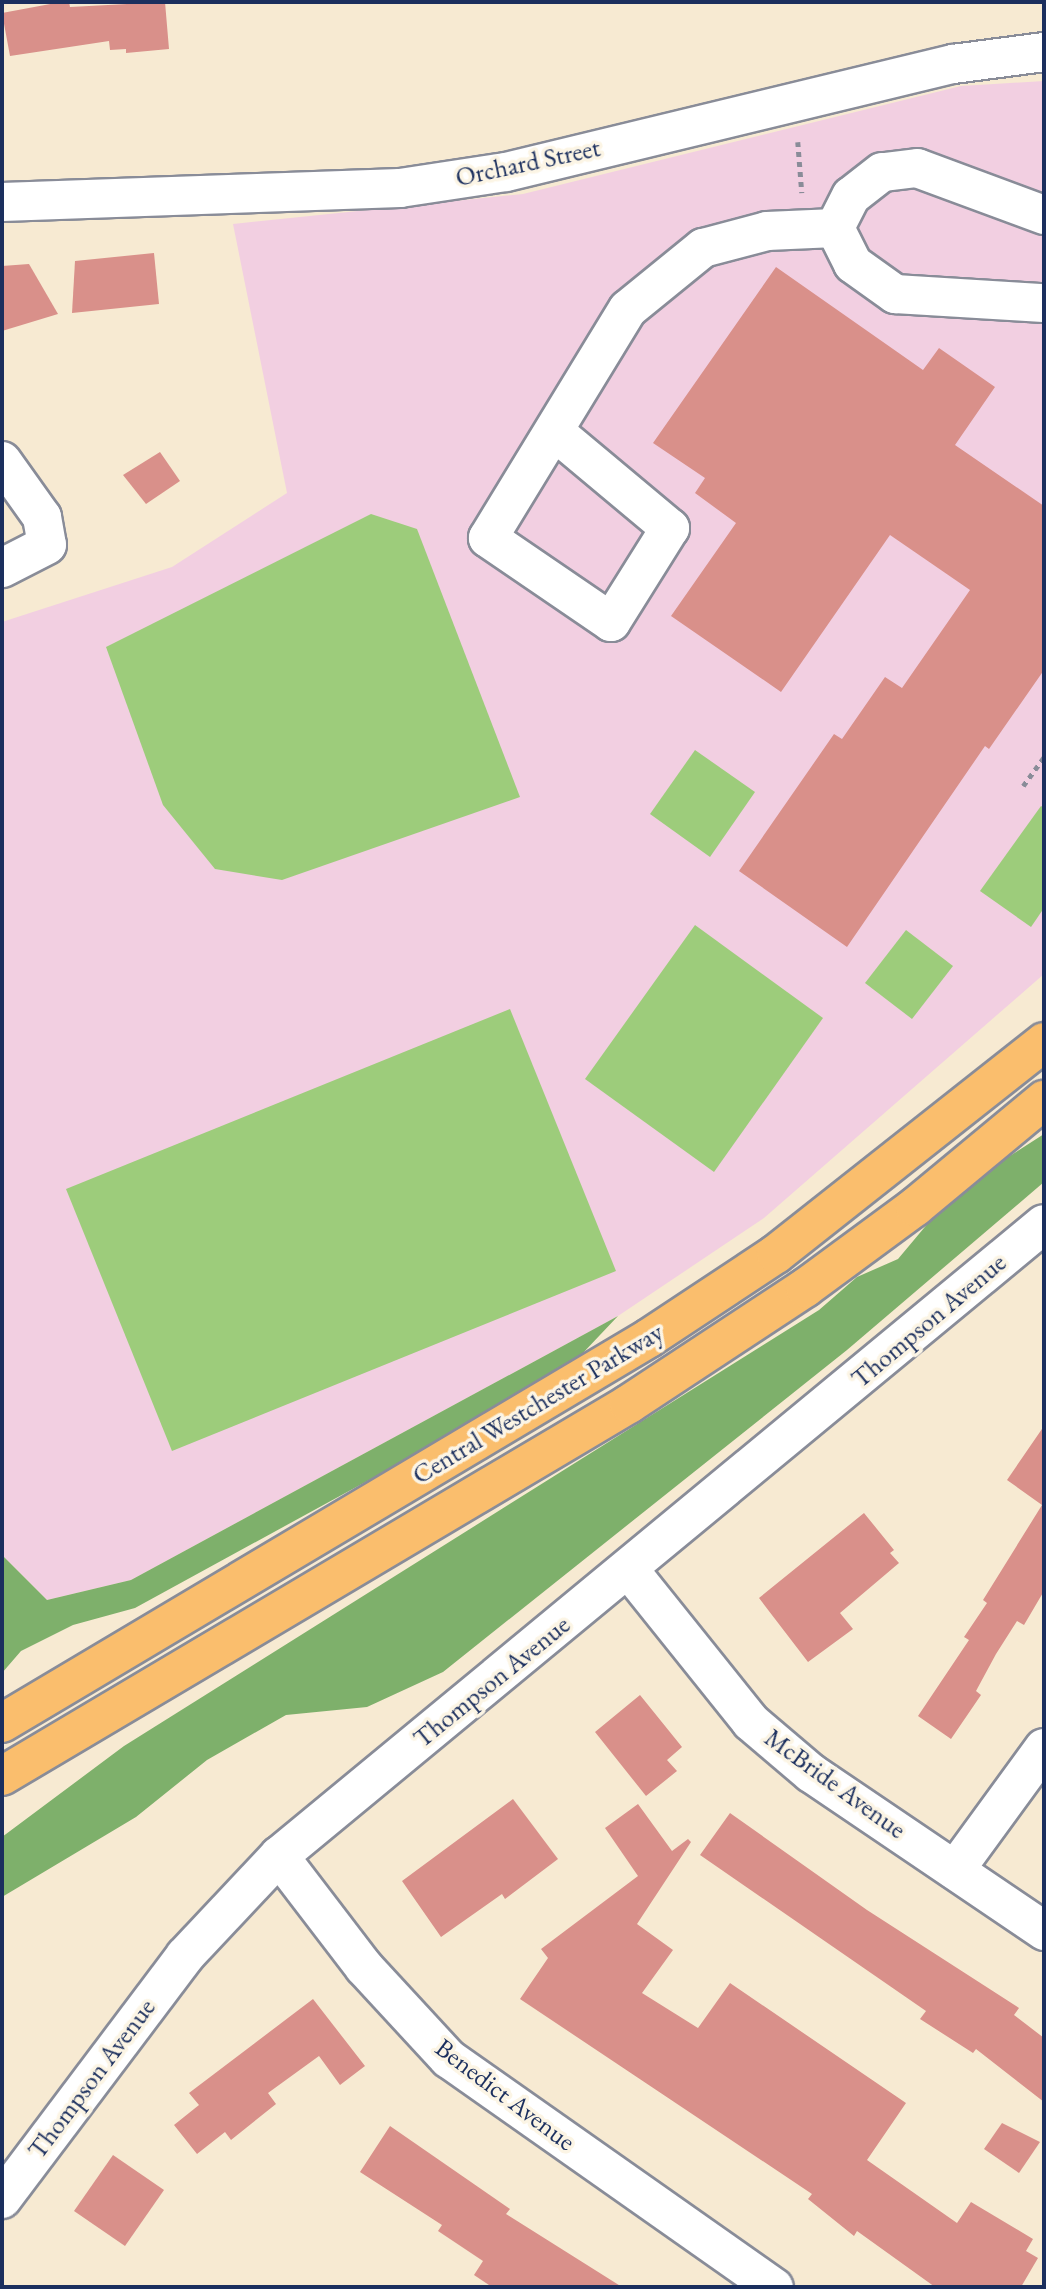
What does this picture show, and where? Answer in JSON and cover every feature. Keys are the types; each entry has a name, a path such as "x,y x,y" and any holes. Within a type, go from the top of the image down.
{"main road":[{"name":"Central Westchester Parkway","path":"2,1723 649,1338 776,1254 1044,1042"},
{"name":"Central Westchester Parkway","path":"2,1776 629,1404 805,1288 915,1207 1044,1100"}],"street":[{"name":"Orchard Street","path":"2,202 400,188 506,172 953,64 1044,52"},
{"path":"835,228 851,196 882,172 917,168 1044,215"},
{"path":"835,228 853,264 895,294 1044,303"},
{"path":"555,432 670,528 611,622 488,538 628,309 703,248 767,231 835,228"},
{"path":"2,461 42,517 47,545 2,568"},
{"name":"Thompson Avenue","path":"2,2199 185,1956 279,1856 630,1571 1044,1224"},
{"name":"McBride Avenue","path":"630,1571 751,1722 811,1773 1044,1931"},
{"path":"955,1870 1044,1748"},
{"name":"Benedict Avenue","path":"279,1856 364,1967 449,2059 774,2287"}],"path":[{"path":"795,102 803,197"},
{"path":"1023,786 1044,757"}],"shaded area":[{"path":"1044,81 1044,974 764,1218 618,1316 131,1580 47,1600 2,1555 2,622 172,567 287,493 233,224 523,194 961,86"}],"green space":[{"path":"371,514 417,529 520,797 282,880 215,869 163,805 106,647"},
{"path":"695,750 755,792 710,857 650,814"},
{"path":"1041,806 1044,808 1044,908 1031,927 980,891"},
{"path":"695,925 823,1018 714,1172 585,1079"},
{"path":"906,930 953,966 912,1019 865,983"},
{"path":"510,1009 616,1271 172,1451 66,1189"},
{"path":"1044,1134 1044,1182 847,1350 443,1672 367,1707 286,1715 207,1760 136,1817 2,1897 2,1837 124,1746 819,1310 857,1277 898,1259 955,1191"},
{"path":"618,1316 563,1374 135,1608 73,1625 21,1651 2,1673 2,1555 47,1600 131,1580"}],"building":[{"path":"69,2 70,7 165,2 169,49 126,53 126,49 110,50 109,41 10,56 2,13"},
{"path":"154,253 159,304 72,313 75,261"},
{"path":"29,264 58,314 2,331 2,266"},
{"path":"776,267 923,370 939,348 995,387 955,445 1044,506 1044,670 989,749 985,746 847,947 739,871 834,734 842,739 885,677 902,688 970,590 890,535 781,692 671,616 736,523 695,493 705,478 653,443"},
{"path":"160,452 180,481 146,504 123,475"},
{"path":"1044,1426 1044,1591 1024,1625 1017,1621 996,1654 976,1691 981,1695 951,1739 918,1716 969,1640 964,1637 987,1603 983,1600 1042,1505 1007,1480"},
{"path":"864,1513 894,1550 890,1553 899,1563 840,1613 853,1629 808,1662 759,1598"},
{"path":"640,1695 682,1747 667,1760 677,1771 646,1796 595,1732"},
{"path":"513,1799 558,1859 505,1899 502,1894 441,1937 402,1881"},
{"path":"638,1804 672,1851 688,1839 691,1842 637,1924 673,1950 642,1993 698,2028 730,1983 906,2103 867,2160 957,2223 971,2202 1033,2239 1026,2251 1038,2258 1021,2287 935,2287 857,2231 854,2236 808,2199 812,2194 520,1999 548,1958 541,1949 638,1876 605,1828"},
{"path":"730,1813 867,1910 1019,2008 1014,2015 1044,2038 1044,2102 976,2049 973,2053 920,2019 926,2011 700,1855"},
{"path":"313,1999 365,2066 340,2085 319,2056 268,2093 276,2104 231,2140 225,2132 197,2154 174,2125 199,2105 189,2093"},
{"path":"1002,2123 1040,2142 1019,2173 984,2149"},
{"path":"390,2126 510,2209 506,2214 622,2287 492,2287 474,2275 483,2261 438,2231 442,2225 360,2172"},
{"path":"113,2155 164,2190 125,2246 74,2211"}]}
